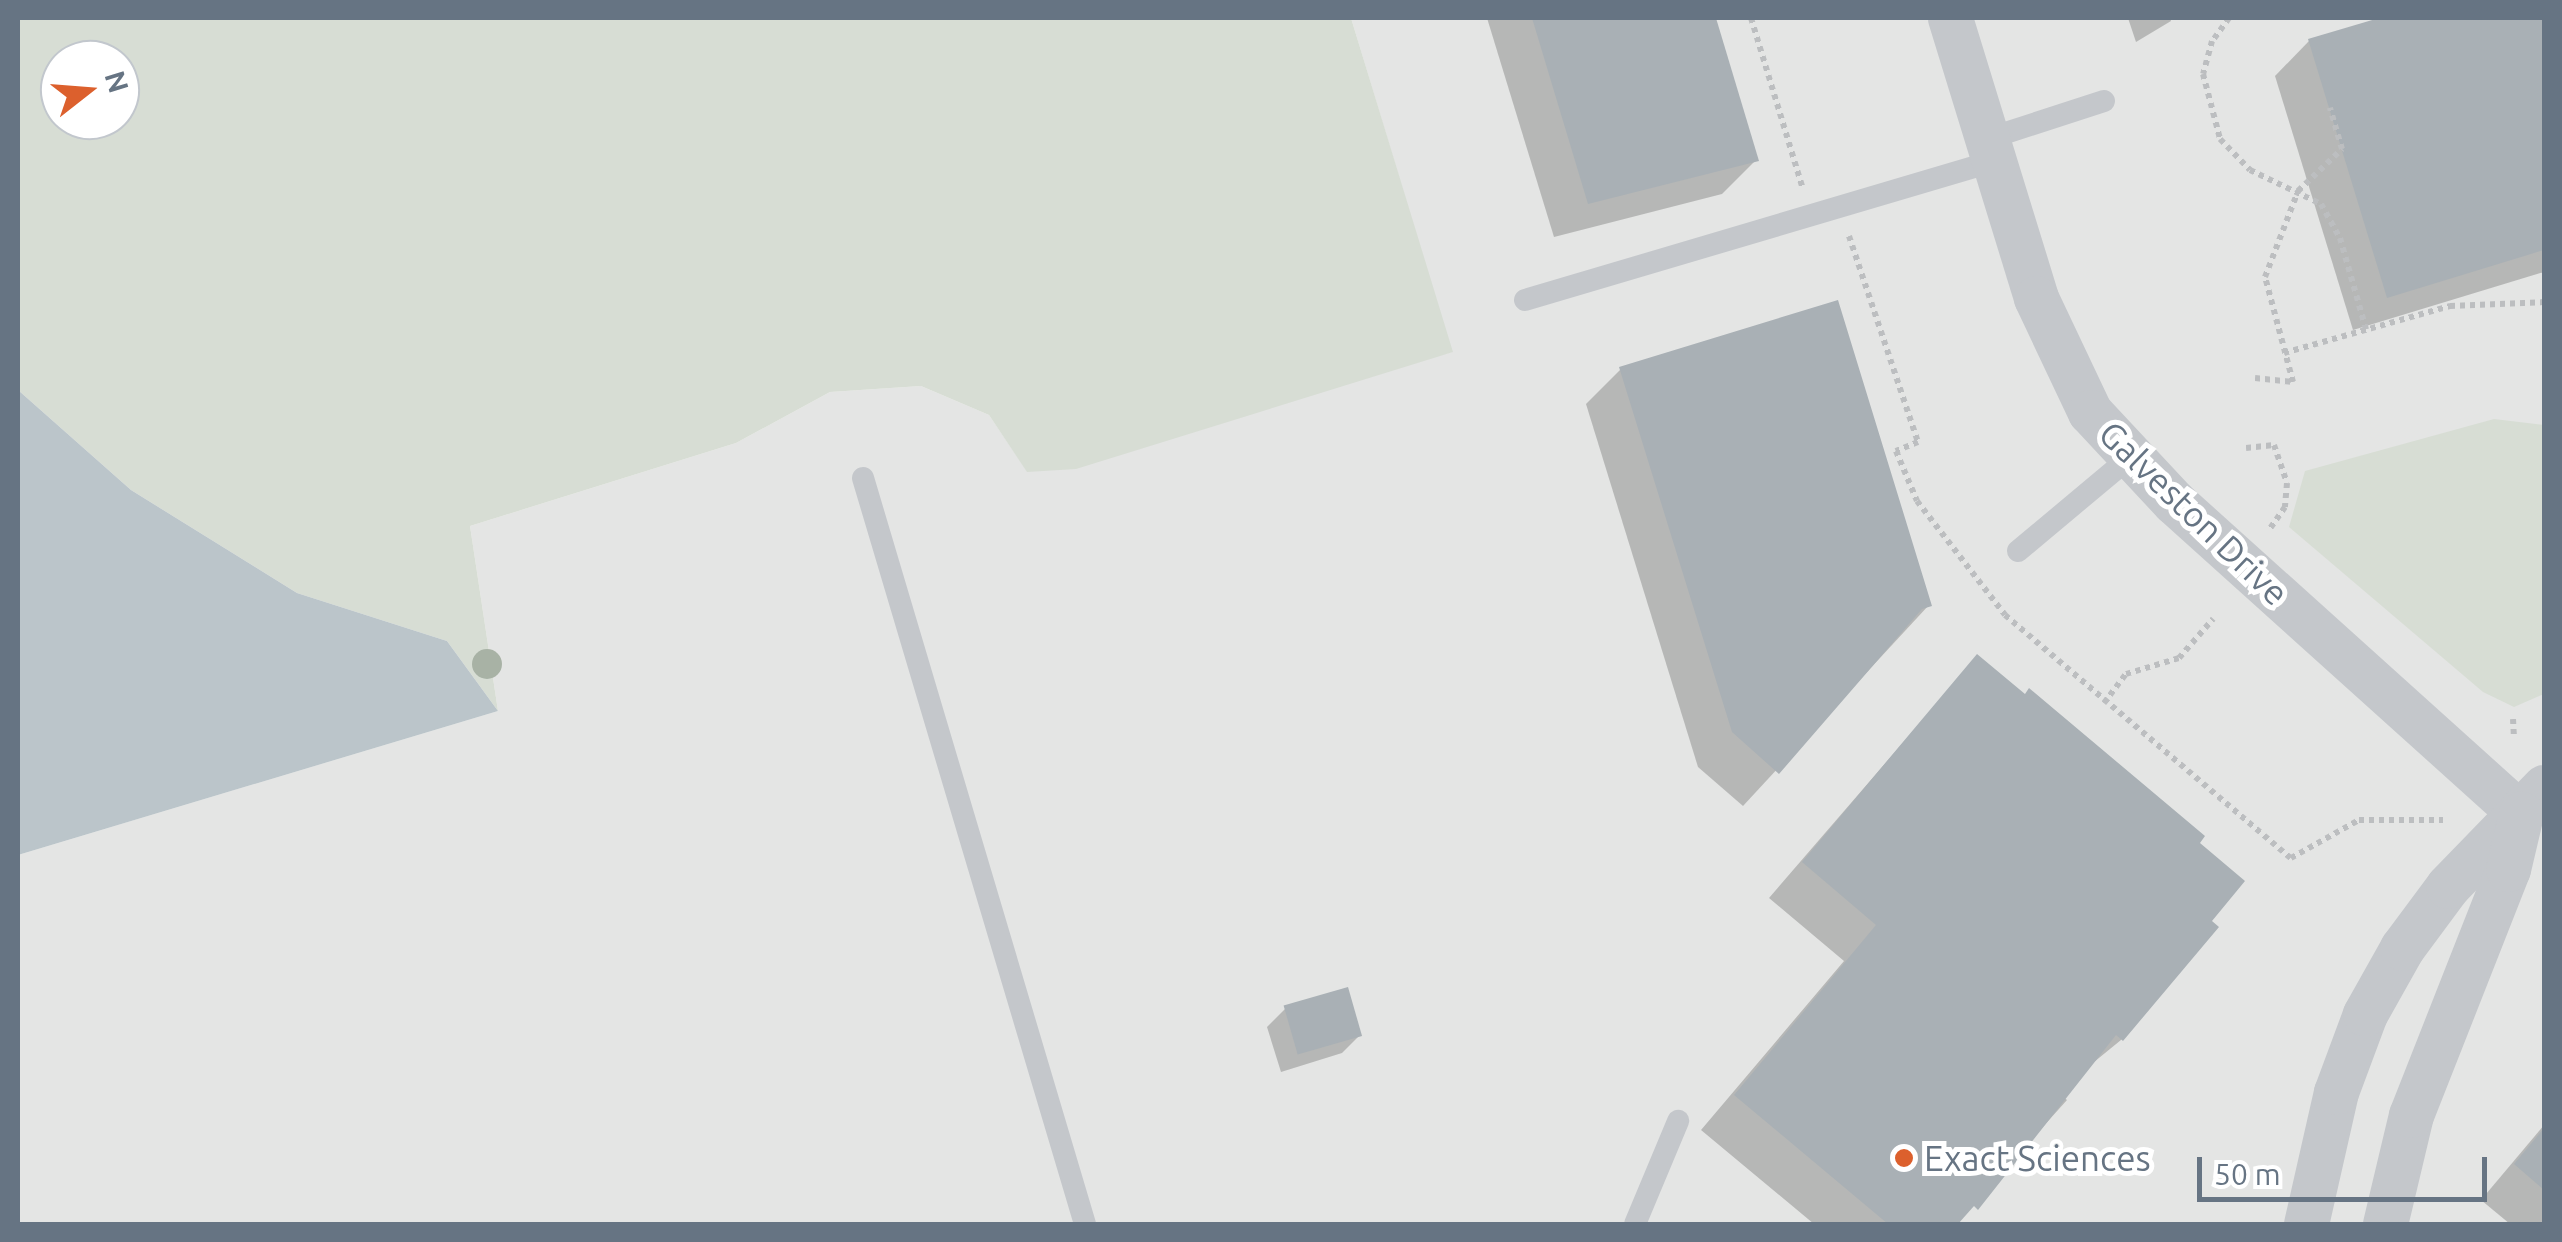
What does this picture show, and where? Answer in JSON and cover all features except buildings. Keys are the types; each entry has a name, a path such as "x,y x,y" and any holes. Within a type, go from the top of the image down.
{"street":[{"name":"Galveston Drive","path":"1950,18 2059,356 2090,412 2128,459 2533,801"},
{"path":"2306,1224 2331,1111 2366,1014 2402,948 2448,886 2533,801"},
{"path":"2385,1224 2411,1115 2533,801"}],"lane":[{"path":"1526,300 1991,150 2104,101"},
{"path":"2018,551 2128,459"},
{"path":"864,478 1085,1224"},
{"path":"1635,1224 1678,1121"}],"path":[{"path":"2228,18 2212,41 2203,74 2220,138 2250,170 2298,190 2331,218 2366,329"},
{"path":"2255,378 2293,382 2265,278 2298,190 2342,149 2330,108"},
{"path":"2284,352 2450,306 2544,302"},
{"path":"2246,448 2274,445 2287,483 2285,506 2269,530"},
{"path":"2104,702 2126,674 2180,658 2214,619"},
{"path":"2512,719 2514,736"}],"shaded area":[{"path":"18,18 1351,18 1453,352 1076,469 1027,472 989,415 921,386 830,392 736,443 470,526 498,711 447,641 297,593 131,490 18,390"},
{"path":"1351,18 2544,18 2544,1224 18,1224 18,855 498,711 470,526 736,443 830,392 921,386 989,415 1027,471 1452,352"},
{"path":"18,390 131,490 297,593 447,641 498,711 18,855"},
{"path":"2494,419 2544,425 2544,694 2514,707 2483,692 2289,527 2305,471"}],"place":[{"name":"Exact Sciences","path":"1904,1158"}]}
